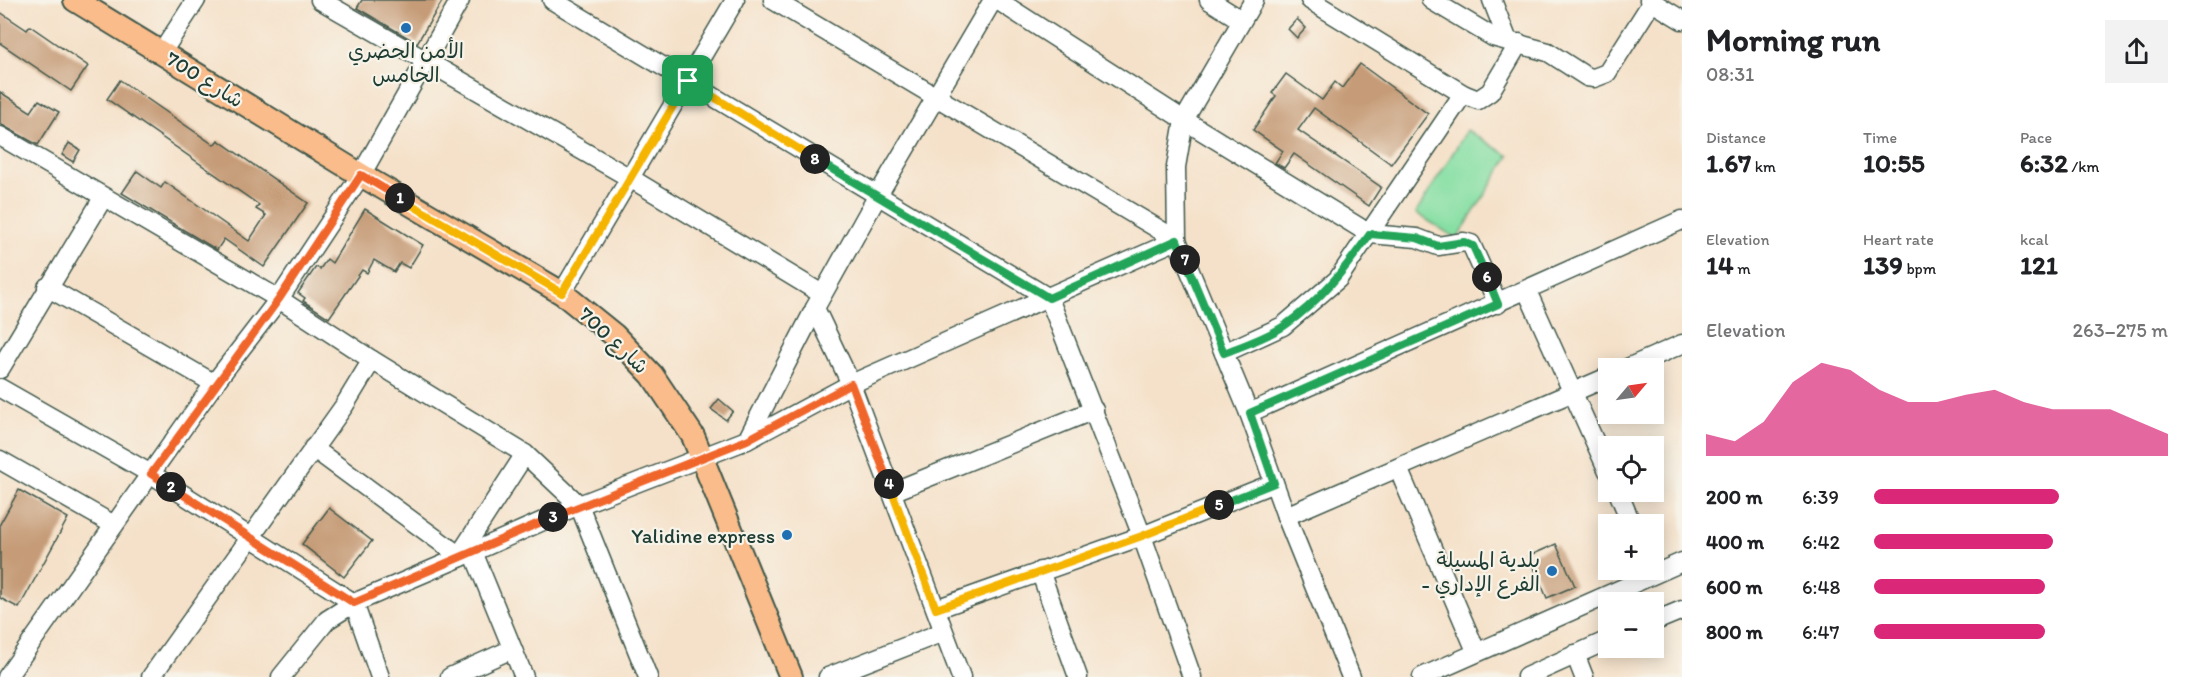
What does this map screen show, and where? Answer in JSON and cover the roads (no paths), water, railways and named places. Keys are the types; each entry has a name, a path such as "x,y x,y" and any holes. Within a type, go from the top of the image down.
{"main road":[{"name":"شارع 700","path":"75,0 361,175 562,293 614,335 652,375 679,414 704,458 791,677"}],"street":[{"path":"162,52 196,0"},
{"path":"320,0 630,178 819,301 961,677"},
{"path":"8,677 215,384 279,299 361,175 460,0"},
{"path":"552,0 1049,298 1142,536 1192,677"},
{"path":"562,293 735,0"},
{"path":"773,0 1177,240"},
{"path":"747,440 819,301 878,195 995,0 1370,234 1417,238 1438,246 1464,242 1471,244 1498,304"},
{"path":"1209,0 1241,20"},
{"path":"1254,0 1184,120 1176,167 1174,202 1177,240 1250,413 1286,516 1351,677"},
{"path":"1310,0 1462,94 1478,100 1484,98 1503,72 1513,42 1492,0"},
{"path":"1431,0 1493,37 1548,52 1587,77 1601,77 1607,73 1650,1 1682,20"},
{"path":"1224,353 1270,333 1303,311 1338,279 1462,94"},
{"path":"1,138 279,299 372,360 525,453 579,505 648,677"},
{"path":"0,369 47,287 103,198"},
{"path":"1250,413 1682,220"},
{"path":"281,677 319,626 354,603 579,505 747,440 851,384 1177,240"},
{"path":"47,287 215,384"},
{"path":"1527,291 1598,448"},
{"path":"1659,358 1680,351"},
{"path":"151,677 313,448 372,360"},
{"path":"1286,516 1598,381"},
{"path":"0,388 151,474 354,603 380,677"},
{"path":"892,492 1094,410"},
{"path":"313,448 465,555 524,677"},
{"path":"465,555 525,453"},
{"path":"0,460 114,525"},
{"path":"1398,468 1476,651"},
{"path":"936,609 1142,536 1274,483"},
{"path":"1664,568 1682,562"},
{"path":"1040,571 1078,677"},
{"path":"1422,677 1635,580"},
{"path":"1664,617 1682,610"},
{"path":"828,677 943,632"},
{"path":"1526,677 1598,644"},
{"path":"450,677 512,649"},
{"path":"1575,654 1584,677"}],"place":[{"name":"الأمن الحضري الخامس","path":"406,28"},
{"name":"Yalidine express","path":"787,535"},
{"name":"بلدية المسيلة - الفرع الإداري","path":"1552,571"}]}
